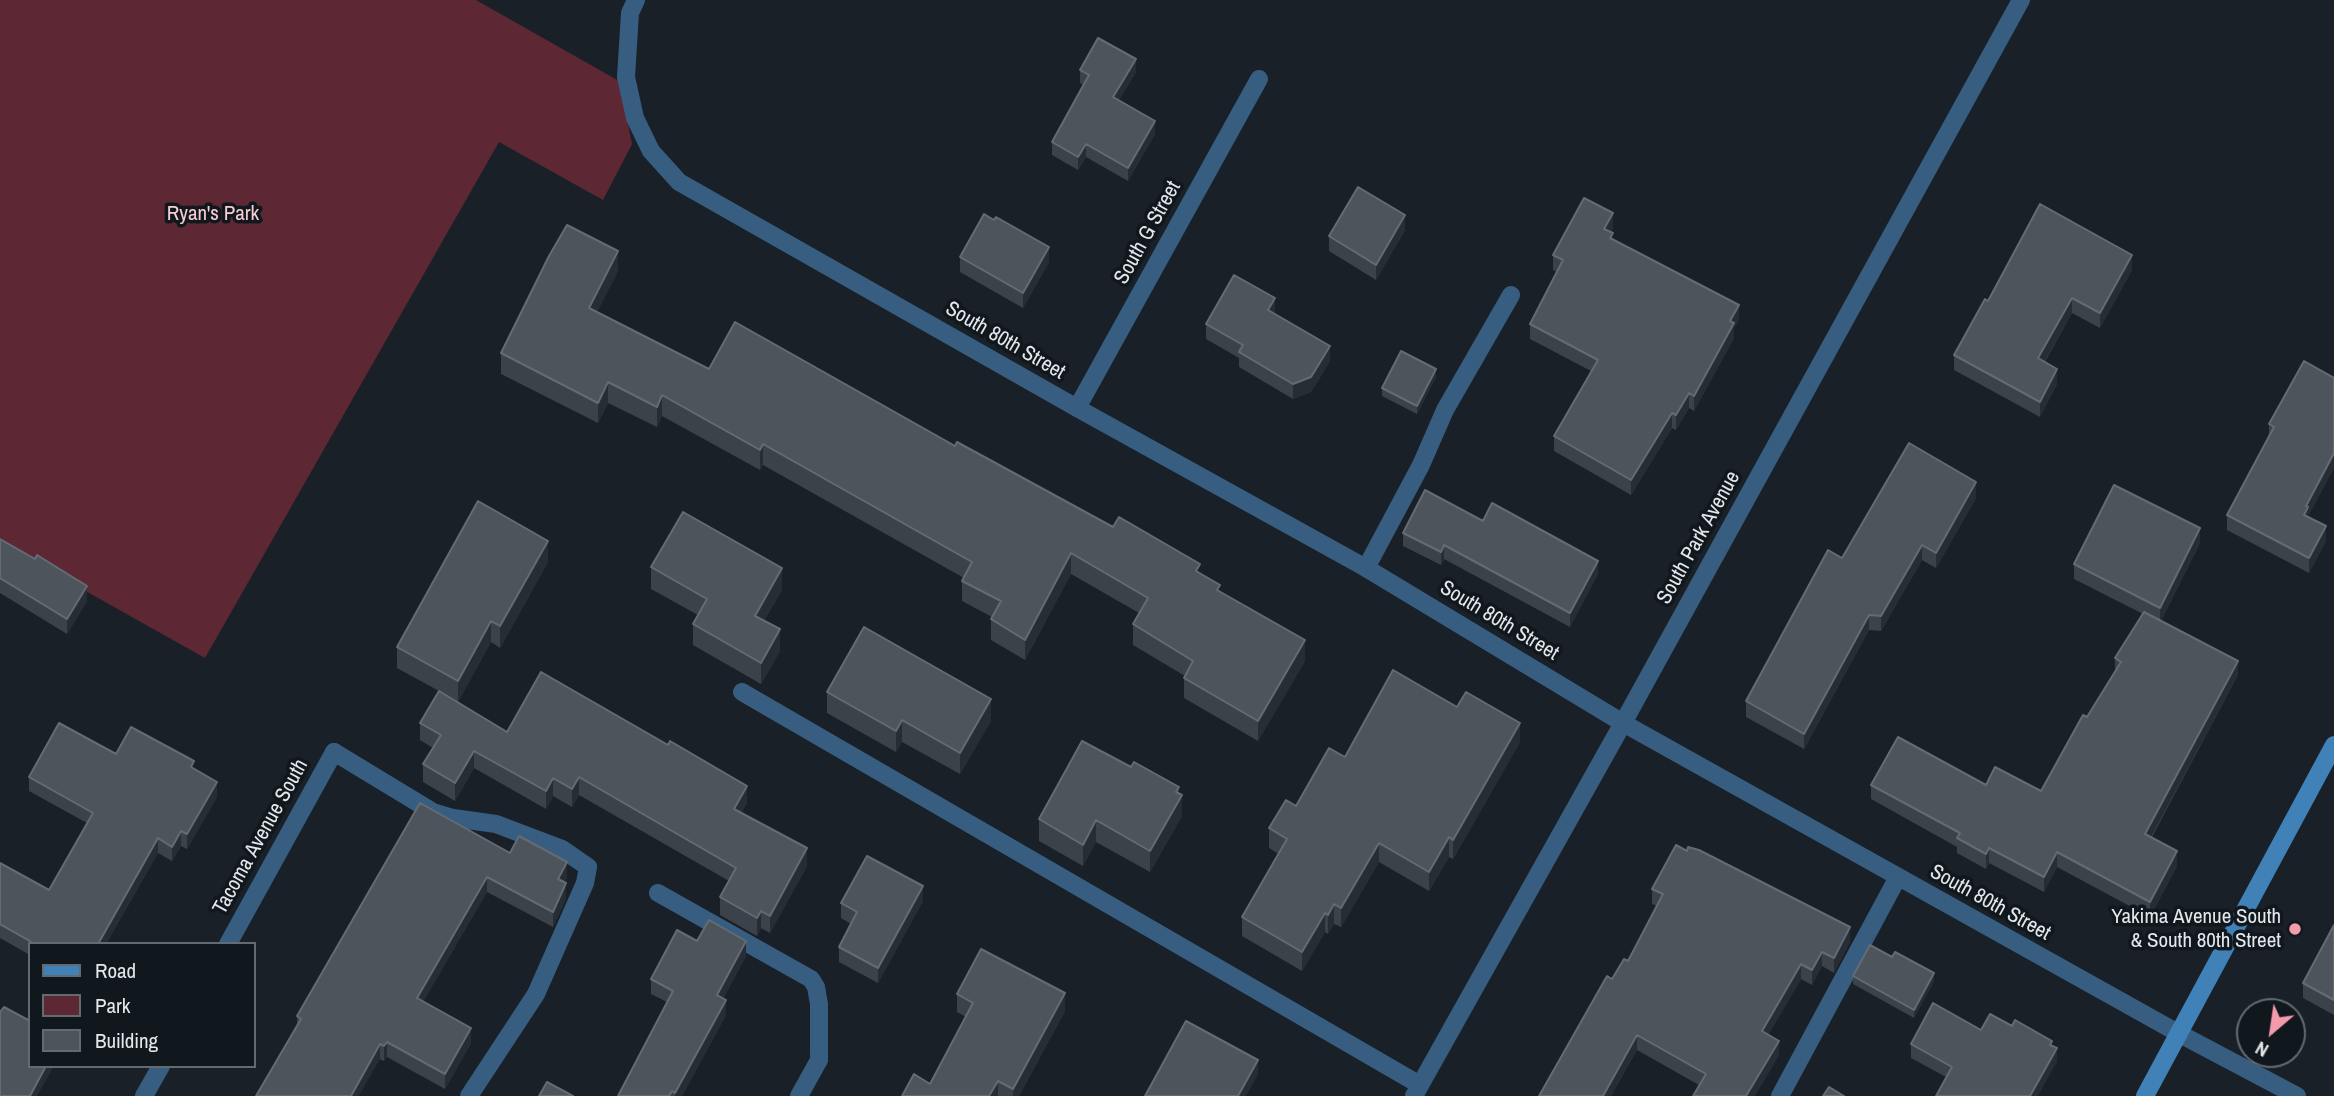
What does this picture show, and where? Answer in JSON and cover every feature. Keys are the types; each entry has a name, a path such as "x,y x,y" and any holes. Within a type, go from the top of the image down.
{"main road":[{"path":"2145,1096 2334,744"}],"street":[{"name":"South 80th Street","path":"636,0 630,13 626,77 635,118 651,151 679,182 1366,568 1623,723 2178,1033 2297,1096"},
{"name":"South Park Avenue","path":"1417,1091 2021,0"},
{"name":"South G Street","path":"1077,408 1259,79"},
{"path":"1366,568 1446,410 1511,295"},
{"path":"742,692 1417,1091"},
{"name":"Tacoma Avenue South","path":"229,942 334,752 433,812 453,818 496,824 562,849 588,867 585,883 536,994 469,1096"},
{"path":"1780,1096 1898,877"},
{"path":"658,893 811,979 816,987 819,1004 819,1060 799,1096"},
{"path":"144,1096 160,1068"}],"green space":[{"name":"Ryan's Park","path":"0,0 476,0 619,81 632,144 603,200 499,142 205,658 0,543"}],"building":[{"path":"1098,38 1136,59 1113,97 1155,121 1128,168 1086,144 1078,157 1052,142 1089,75 1080,70"},
{"path":"1358,187 1405,215 1376,265 1329,236"},
{"path":"1584,198 1613,213 1604,229 1613,233 1610,238 1739,305 1730,321 1734,323 1694,396 1689,393 1676,415 1672,413 1631,480 1554,436 1598,360 1530,324 1563,260 1553,255"},
{"path":"2040,204 2132,255 2100,313 2072,298 2038,358 2057,369 2040,402 1954,355 1985,299 1988,301"},
{"path":"984,214 994,220 996,217 1049,247 1023,293 960,257"},
{"path":"567,225 618,251 589,308 709,369 735,322 955,446 957,442 1113,527 1119,517 1200,564 1196,571 1220,585 1217,590 1305,640 1258,721 1184,678 1193,661 1133,624 1148,598 1071,553 1025,640 991,619 1001,601 962,581 972,562 763,444 760,450 662,395 657,407 608,382 598,403 501,353"},
{"path":"1234,275 1275,298 1268,310 1330,346 1311,377 1293,384 1239,352 1243,345 1206,324"},
{"path":"1401,351 1436,369 1417,406 1382,388"},
{"path":"2304,361 2334,378 2334,453 2306,506 2308,507 2304,515 2326,526 2309,558 2227,515 2274,427 2269,424"},
{"path":"1909,443 1976,482 1936,553 1922,545 1881,616 1869,615 1804,734 1746,701 1828,550 1842,558"},
{"path":"2114,485 2200,528 2160,608 2074,564"},
{"path":"1425,490 1483,521 1492,503 1598,561 1570,613 1444,545 1441,552 1403,533"},
{"path":"478,501 548,541 500,626 491,621 458,681 397,647"},
{"path":"683,512 782,568 755,616 780,629 761,663 693,624 707,599 651,567"},
{"path":"0,539 35,559 37,555 87,586 67,619 0,578"},
{"path":"2144,612 2238,661 2145,834 2177,851 2150,902 2057,852 2044,877 1989,848 1986,854 1957,838 1960,833 1871,785 1898,737 1986,785 1995,767 2041,791 2083,715 2087,717 2121,662 2115,658"},
{"path":"864,627 991,699 960,753 902,720 896,731 827,692"},
{"path":"1393,670 1457,707 1466,692 1520,723 1453,840 1449,837 1429,872 1379,843 1341,908 1334,904 1328,915 1325,913 1302,952 1242,917 1287,839 1269,828 1286,800 1296,806 1329,748 1345,757"},
{"path":"541,672 668,745 670,741 747,786 734,809 807,848 770,916 761,911 757,918 720,897 736,868 579,777 572,789 553,778 546,791 474,751 455,783 423,764 441,735 420,723 439,691 507,732"},
{"path":"59,723 116,754 131,727 194,761 191,767 217,782 187,834 181,831 172,847 158,838 99,942 32,942 0,924 0,863 49,890 93,813 29,777"},
{"path":"1082,741 1131,767 1134,762 1179,787 1176,792 1182,795 1150,851 1096,820 1083,845 1039,819"},
{"path":"420,803 510,853 519,836 567,862 558,879 566,883 553,912 487,877 417,998 471,1028 445,1074 387,1042 384,1046 380,1044 351,1096 256,1096 301,1019 297,1016"},
{"path":"1676,845 1687,851 1688,847 1699,850 1850,927 1834,958 1822,952 1812,970 1801,964 1762,1031 1779,1041 1746,1096 1693,1096 1706,1074 1637,1035 1603,1096 1539,1096 1607,976 1612,979 1624,959 1628,961 1663,894 1652,889"},
{"path":"867,856 923,886 878,968 839,947 857,912 841,903"},
{"path":"709,920 746,941 717,995 726,1000 675,1093 672,1091 669,1096 618,1096 673,991 651,979 677,930 697,941"},
{"path":"2334,925 2334,1000 2303,983"},
{"path":"1870,945 1892,957 1895,952 1934,973 1914,1010 1853,976"},
{"path":"981,949 1065,993 1013,1089 998,1081 989,1096 902,1096 914,1074 930,1084 973,1003 957,994"},
{"path":"1933,1003 1981,1030 1990,1014 2012,1026 2015,1020 2052,1041 2050,1045 2057,1048 2030,1096 1936,1096 1952,1067 1911,1044"},
{"path":"4,1007 28,1020 28,1068 45,1068 30,1096 0,1096 0,1012"},
{"path":"1186,1021 1258,1060 1238,1096 1145,1096"},
{"path":"547,1082 573,1096 539,1096"},
{"path":"1829,1087 1844,1096 1823,1096"}],"place":[{"name":"Yakima Avenue South & South 80th Street","path":"2295,929"}]}
